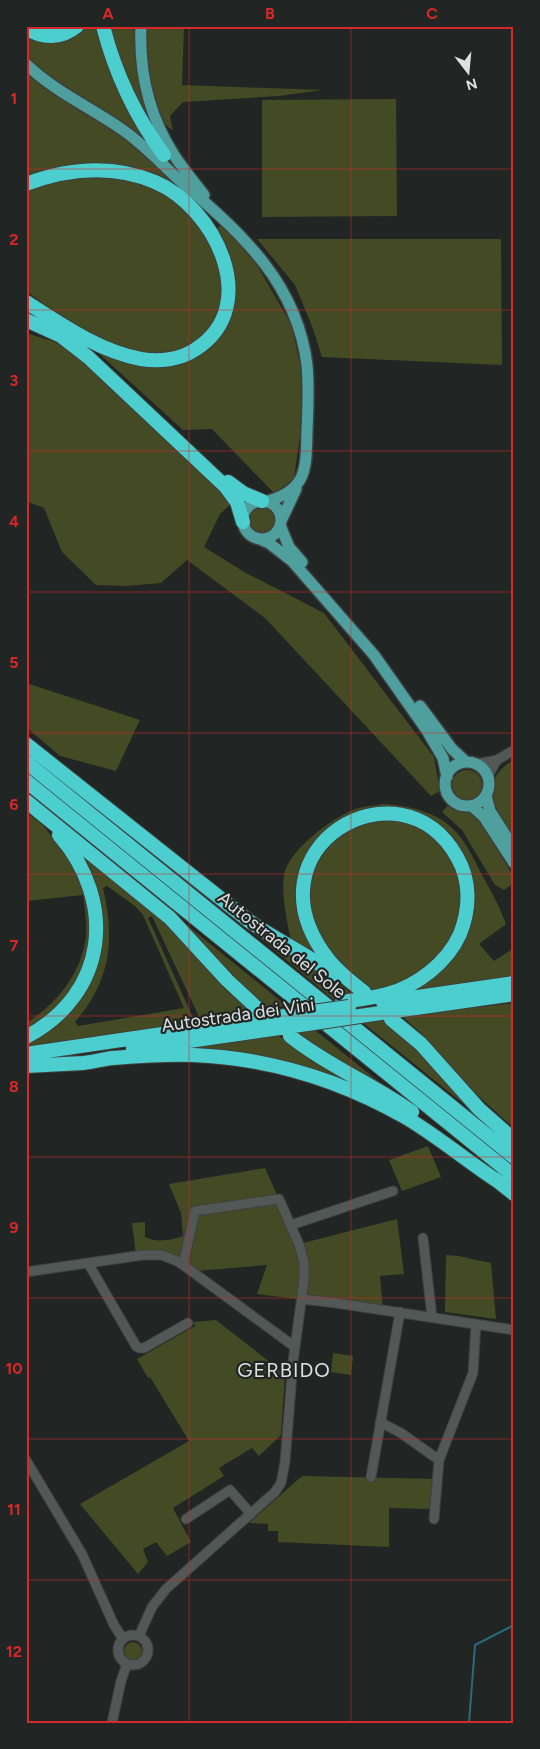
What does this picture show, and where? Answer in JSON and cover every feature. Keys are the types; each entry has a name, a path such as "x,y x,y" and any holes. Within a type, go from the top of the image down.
{"highway":[{"path":"26,28 42,36 56,37 78,26"},
{"path":"103,26 111,55 125,90 141,122 164,154"},
{"path":"26,184 56,174 94,170 125,173 156,182 181,198 210,230 223,256 228,278 226,308 221,322 211,337 192,352 174,358 154,360 118,353 96,344 26,302"},
{"path":"45,314 94,354 230,483 243,493 263,502"},
{"path":"26,320 68,340 88,357 226,487 237,502 243,522"},
{"path":"26,736 109,809"},
{"path":"26,744 249,921 318,963 362,993 334,967 315,940 309,927 303,908 302,897 306,871 313,856 336,830 367,816 401,815 428,826 440,835 452,848 462,866 466,876 468,899 464,921 455,944 448,955 418,980 386,995 350,1008 303,1017"},
{"name":"Autostrada del Sole","path":"26,762 514,1157"},
{"name":"Autostrada del Sole","path":"26,781 514,1176"},
{"path":"26,802 170,918 227,980 258,1009"},
{"path":"26,802 58,833 80,863 92,893 97,925 93,958 81,986 59,1014 42,1028 26,1037"},
{"name":"Autostrada dei Vini","path":"26,1065 350,1008 514,983"},
{"name":"Autostrada dei Vini","path":"350,1008 514,994"},
{"name":"Autostrada dei Vini","path":"26,1054 303,1017"},
{"path":"392,1019 421,1044 479,1109 514,1140"},
{"path":"290,1036 314,1054 386,1094 411,1111 514,1194"},
{"path":"26,1065 193,1055 260,1062 286,1067 348,1088 392,1110 427,1131 472,1165 502,1184"}],"main road":[{"path":"141,26 141,61 152,109 174,154 217,212"},
{"path":"26,64 56,89 119,127 217,212"},
{"path":"164,154 270,269 288,301 300,332 307,366 308,399 305,464 300,482 278,530 271,537 257,538"},
{"path":"300,482 282,497 256,502 246,510 243,522 245,529 250,535 269,543 292,561 374,655 426,729 443,758 447,777"},
{"path":"263,502 275,506 279,513 280,523 289,547 388,662 452,749 471,763 482,767 489,778 490,784 486,796 472,806 458,804 451,799 446,791 445,784 447,777 454,767 471,763"},
{"path":"486,796 490,811 514,849"},
{"path":"472,806 484,817 514,863"}],"street":[{"path":"489,778 490,772 498,760 514,750"},
{"path":"471,763 498,760"},
{"path":"291,1225 393,1191"},
{"path":"139,1636 152,1607 166,1589 275,1492 281,1483 285,1462 293,1362 302,1299 304,1263 300,1248 279,1199 195,1211 183,1265"},
{"path":"423,1238 432,1317"},
{"path":"26,1272 143,1255 162,1255 183,1265 295,1347"},
{"path":"88,1263 136,1346 139,1348 144,1348 188,1323"},
{"path":"302,1299 514,1330"},
{"path":"370,1477 400,1312"},
{"path":"434,1519 439,1460 473,1372 476,1324"},
{"path":"380,1422 401,1433 439,1460"},
{"path":"26,1460 82,1554 114,1625 123,1639"},
{"path":"186,1519 230,1490 251,1514"},
{"path":"130,1635 139,1636 147,1644 147,1656 139,1664 127,1664 120,1658 118,1648 123,1639 130,1635"},
{"path":"112,1723 121,1681 127,1664"}],"green space":[{"path":"97,26 152,148 31,65 26,59 26,33"},
{"path":"109,26 138,26 163,146 130,90"},
{"path":"144,26 184,26 182,85 322,90 279,96 183,102 170,116 173,131 160,120 146,69"},
{"path":"26,69 120,133 147,155 185,197 132,169 26,181"},
{"path":"396,99 397,216 262,217 262,100"},
{"path":"95,173 156,186 200,222 224,268 219,319 191,350 148,358 81,331 26,291 26,188"},
{"path":"221,225 254,260 291,324 301,368 301,428 294,479 274,493 212,429 183,430 95,350 172,363 229,313 214,231"},
{"path":"257,239 501,239 502,365 322,357 295,285"},
{"path":"26,333 71,349 218,487 231,504 220,514 204,547 246,573 324,613 434,757 440,791 431,796 265,618 187,560 161,583 126,586 96,585 62,552 44,508 26,501"},
{"path":"263,506 273,510 277,520 273,530 263,534 253,530 249,520 253,510"},
{"path":"26,683 140,720 116,771 60,756 26,727"},
{"path":"514,760 514,837 496,807 493,787 496,777 503,768"},
{"path":"467,770 478,774 482,785 478,796 467,800 456,796 452,785 456,774"},
{"path":"382,804 412,808 432,815 449,825 460,837 471,853 506,924 479,944 494,961 514,948 514,976 424,990 420,989 419,986 442,965 471,883 418,818 340,824 300,885 299,904 302,923 310,941 321,957 320,960 291,940 285,908 283,882 288,865 294,855 314,834 338,818 359,808"},
{"path":"448,805 459,806 477,816 514,877 514,883 504,890 495,885 462,830 442,812"},
{"path":"26,812 43,825 81,875 93,923 86,968 60,1007 26,1032 26,1023 48,1007 66,987 73,975 83,951 86,937 86,916 83,895 26,901"},
{"path":"400,820 439,838 463,881 462,915 443,955 406,983 368,992 347,975 311,924 310,872 334,838 359,823"},
{"path":"77,851 162,920 230,994 251,1011 201,1021 152,916 148,918 195,1022 26,1047 26,1042 51,1024 98,950","holes":["107,886 135,906 143,915 184,1008 78,1026 75,1022 87,1007 96,991 107,959 109,925 103,888"]},
{"path":"172,913 287,1006 264,1009"},
{"path":"255,934 333,978 354,996 334,1000"},
{"path":"514,1003 514,1128 466,1085 425,1037 402,1016"},
{"path":"386,1019 409,1039 475,1113 362,1022"},
{"path":"315,1030 400,1099 294,1033"},
{"path":"278,1035 311,1061 356,1086 291,1062 256,1055 191,1050 191,1048"},
{"path":"428,1146 441,1177 402,1191 389,1160"},
{"path":"265,1168 299,1244 397,1219 404,1274 380,1276 383,1310 257,1294 267,1265 197,1271 179,1259 136,1254 132,1223 145,1222 145,1237 149,1239 164,1240 183,1236 181,1213 169,1184"},
{"path":"446,1255 491,1263 496,1319 445,1312"},
{"path":"216,1320 285,1374 281,1435 259,1456 252,1448 219,1468 224,1476 173,1508 191,1542 167,1556 156,1542 143,1549 148,1562 138,1574 80,1504 189,1441 137,1359 195,1326 193,1322"},
{"path":"333,1353 353,1356 351,1375 331,1372"},
{"path":"302,1476 439,1479 433,1509 389,1508 389,1547 278,1542 278,1531 268,1531 268,1524 249,1523"},
{"path":"133,1642 139,1645 142,1651 139,1657 133,1660 127,1657 124,1651 127,1645"}],"waterway":[{"path":"469,1723 475,1645 514,1625"}],"district":[{"name":"GERBIDO","path":"284,1370"}]}
